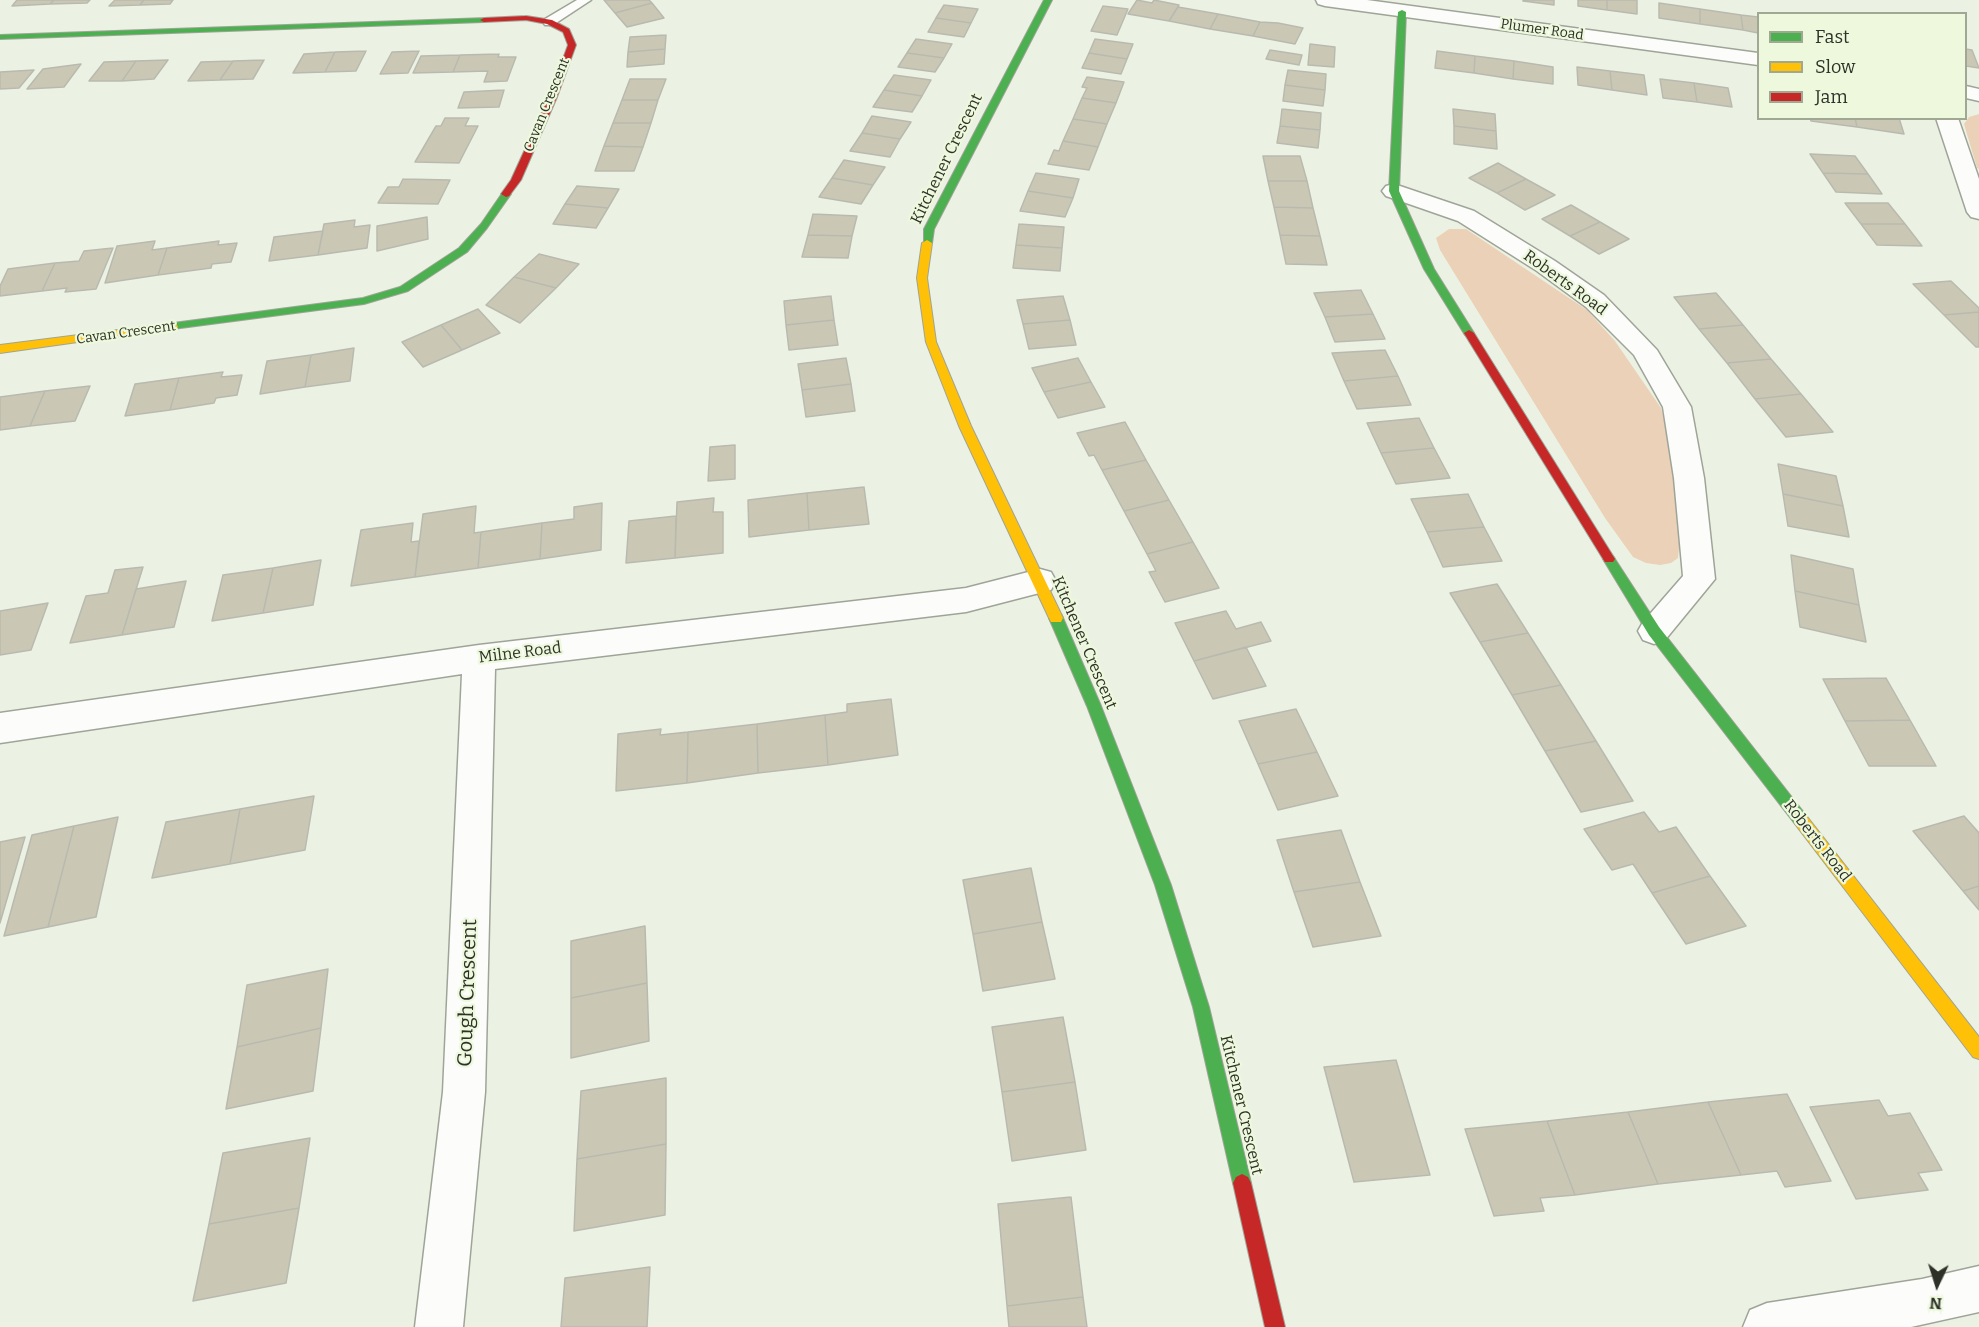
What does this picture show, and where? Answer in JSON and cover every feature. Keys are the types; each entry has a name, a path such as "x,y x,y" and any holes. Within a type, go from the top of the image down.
{"street":[{"name":"Kitchener Crescent","path":"1048,0 929,229 922,278 931,342 964,426 1040,581 1094,706 1163,885 1201,1007 1275,1327"},
{"name":"Plumer Road","path":"1325,0 1757,59"},
{"name":"Roberts Road","path":"1402,12 1394,192 1429,269 1654,631 1979,1051"},
{"path":"0,37 526,18 549,22"},
{"name":"Cavan Crescent","path":"0,350 364,301 404,289 463,250 484,226 516,180 553,97 572,45 566,31 549,22"},
{"path":"1948,120 1979,212"},
{"name":"Roberts Road","path":"1394,192 1466,216 1546,266 1595,301 1644,350 1677,407 1689,478 1699,579 1654,631"},
{"name":"Milne Road","path":"0,728 479,658 966,600 1040,581"},
{"name":"Gough Crescent","path":"439,1327 464,1092 479,658"},
{"path":"1767,1327 1922,1302 1979,1288"}],"lane":[{"path":"549,22 585,0"}],"shaded area":[{"path":"1979,114 1979,169 1964,124 1969,117"},
{"path":"1449,229 1466,229 1587,310 1615,341 1661,408 1671,448 1680,539 1678,558 1671,563 1660,565 1646,563 1633,557 1605,518 1440,250 1436,238"}],"building":[{"path":"17,0 54,0 50,4 12,6"},
{"path":"54,0 90,0 87,3 50,4"},
{"path":"115,0 144,0 140,5 109,6"},
{"path":"144,0 173,0 170,4 140,5"},
{"path":"604,0 649,0 652,3 615,13"},
{"path":"1137,0 1152,3 1154,0 1179,5 1169,21 1128,14"},
{"path":"1554,0 1554,5 1523,1"},
{"path":"1578,0 1607,0 1607,10 1578,6"},
{"path":"1607,0 1637,0 1637,14 1607,10"},
{"path":"652,3 664,18 627,27 615,13"},
{"path":"1659,3 1700,9 1700,24 1659,18"},
{"path":"944,5 978,9 971,23 936,18"},
{"path":"1103,6 1128,9 1117,35 1091,31"},
{"path":"1178,7 1218,14 1210,29 1169,21"},
{"path":"1700,9 1741,15 1743,30 1700,24"},
{"path":"1218,14 1260,22 1253,36 1210,29"},
{"path":"1741,15 1757,17 1757,33 1743,30"},
{"path":"936,18 971,23 964,37 928,32"},
{"path":"1260,22 1303,28 1295,44 1253,36"},
{"path":"666,35 665,49 628,52 630,37"},
{"path":"916,39 952,44 944,58 907,53"},
{"path":"1095,39 1133,44 1127,59 1089,53"},
{"path":"1310,44 1335,47 1334,67 1308,65"},
{"path":"665,49 664,64 627,67 628,52"},
{"path":"1967,49 1972,50 1979,68 1967,66"},
{"path":"1270,50 1302,55 1299,65 1266,59"},
{"path":"366,51 356,71 325,72 335,52"},
{"path":"419,51 408,73 380,74 392,52"},
{"path":"1437,51 1475,56 1474,73 1435,68"},
{"path":"335,52 325,72 293,73 304,54"},
{"path":"907,53 944,58 935,72 898,67"},
{"path":"1089,53 1127,59 1121,74 1082,68"},
{"path":"499,54 498,57 516,57 507,81 484,82 488,71 453,72 460,55"},
{"path":"460,55 453,72 413,73 421,56"},
{"path":"1475,56 1514,61 1513,79 1474,73"},
{"path":"168,60 154,79 122,81 136,61"},
{"path":"264,60 253,79 220,80 233,61"},
{"path":"136,61 122,81 89,81 104,62"},
{"path":"233,61 220,80 188,81 201,62"},
{"path":"1514,61 1553,67 1553,84 1513,79"},
{"path":"81,64 64,87 27,89 43,69"},
{"path":"1577,67 1610,71 1612,90 1578,85"},
{"path":"34,70 19,88 0,89 0,72"},
{"path":"1288,70 1326,74 1325,90 1285,85"},
{"path":"1610,71 1644,75 1647,95 1612,90"},
{"path":"894,75 931,80 922,96 884,90"},
{"path":"1087,77 1124,82 1116,103 1082,98 1087,88 1082,87"},
{"path":"630,79 666,79 658,100 622,100"},
{"path":"1660,79 1694,83 1697,102 1663,98"},
{"path":"1694,83 1728,88 1732,107 1697,102"},
{"path":"1285,85 1325,90 1323,106 1283,101"},
{"path":"504,90 499,107 458,108 464,92"},
{"path":"884,90 922,96 912,112 873,107"},
{"path":"1082,98 1116,103 1107,124 1073,119"},
{"path":"622,100 658,100 651,123 613,123"},
{"path":"1282,109 1321,113 1320,130 1280,126"},
{"path":"1453,109 1495,114 1496,131 1454,126"},
{"path":"872,116 911,122 900,139 862,133"},
{"path":"445,118 469,118 465,126 478,126 459,163 415,162 436,126 441,126"},
{"path":"1073,119 1107,124 1098,147 1063,141"},
{"path":"1855,120 1857,127 1811,121"},
{"path":"1855,120 1900,120 1904,134 1857,127"},
{"path":"613,123 651,123 643,147 604,146"},
{"path":"1280,126 1320,130 1318,148 1277,143"},
{"path":"1454,126 1496,131 1497,149 1454,144"},
{"path":"862,133 900,139 890,157 850,151"},
{"path":"1063,141 1098,147 1089,170 1048,164 1054,150 1059,151"},
{"path":"604,146 643,147 634,171 595,171"},
{"path":"1810,154 1855,156 1868,174 1823,173"},
{"path":"1263,156 1300,156 1307,181 1268,181"},
{"path":"844,160 885,167 873,185 832,178"},
{"path":"1498,163 1526,179 1497,193 1469,178"},
{"path":"1036,173 1079,179 1073,198 1028,191"},
{"path":"1823,173 1868,174 1882,194 1836,192"},
{"path":"832,178 873,185 861,204 819,197"},
{"path":"403,179 450,180 438,204 378,203 388,187 399,187"},
{"path":"1526,179 1555,195 1525,210 1497,193"},
{"path":"1268,181 1307,181 1313,208 1274,207"},
{"path":"577,186 619,189 608,208 565,204"},
{"path":"1028,191 1073,198 1065,217 1020,211"},
{"path":"1845,203 1888,203 1905,224 1861,224"},
{"path":"565,204 608,208 596,228 553,224"},
{"path":"1571,205 1600,222 1570,236 1542,219"},
{"path":"1274,207 1313,208 1320,236 1280,235"},
{"path":"813,214 857,216 852,236 808,235"},
{"path":"427,217 428,239 377,251 377,226"},
{"path":"355,220 354,227 370,225 367,248 318,255 324,224"},
{"path":"1600,222 1629,239 1599,254 1570,236"},
{"path":"1019,224 1064,227 1062,248 1016,245"},
{"path":"1861,224 1905,224 1922,246 1877,245"},
{"path":"323,231 318,255 269,261 274,237"},
{"path":"808,235 852,236 848,258 802,257"},
{"path":"1280,235 1320,236 1327,265 1286,264"},
{"path":"155,241 152,250 167,248 158,275 105,283 117,246"},
{"path":"219,241 218,245 237,243 231,262 212,264 211,268 158,275 167,248"},
{"path":"1016,245 1062,248 1060,271 1013,268"},
{"path":"113,248 96,289 65,292 67,288 42,291 55,263 79,261 84,251"},
{"path":"539,254 579,264 556,288 514,277"},
{"path":"55,263 42,291 0,296 0,286 8,269"},
{"path":"514,277 556,288 520,323 486,305"},
{"path":"1951,281 1979,308 1979,312 1944,315 1913,284"},
{"path":"1361,290 1373,314 1325,317 1314,293"},
{"path":"1716,293 1743,325 1699,329 1674,297"},
{"path":"831,296 834,320 786,325 784,301"},
{"path":"1063,296 1070,320 1023,324 1017,300"},
{"path":"478,309 500,333 462,350 441,325"},
{"path":"1979,312 1979,347 1976,347 1944,315"},
{"path":"1373,314 1385,339 1335,342 1325,317"},
{"path":"834,320 838,345 789,350 786,325"},
{"path":"1070,320 1076,345 1029,349 1023,324"},
{"path":"441,325 462,350 423,367 402,342"},
{"path":"1743,325 1771,359 1727,363 1699,329"},
{"path":"354,348 350,381 305,387 311,355"},
{"path":"1385,350 1398,376 1344,381 1332,353"},
{"path":"311,355 305,387 260,394 267,361"},
{"path":"846,358 851,384 802,390 798,364"},
{"path":"1078,358 1091,382 1044,392 1032,368"},
{"path":"1771,359 1801,394 1755,399 1727,363"},
{"path":"223,372 221,377 242,375 237,395 216,398 214,403 170,410 179,378"},
{"path":"1398,376 1411,405 1357,409 1344,381"},
{"path":"179,378 170,410 125,416 135,384"},
{"path":"1091,382 1105,407 1058,418 1044,392"},
{"path":"851,384 855,411 806,417 802,390"},
{"path":"90,386 75,421 30,426 45,391"},
{"path":"45,391 30,426 0,430 0,397"},
{"path":"1801,394 1833,432 1786,437 1755,399"},
{"path":"1419,418 1434,448 1381,453 1367,423"},
{"path":"1125,422 1146,460 1102,470 1094,455 1089,456 1077,433"},
{"path":"735,445 735,479 708,481 710,447"},
{"path":"1434,448 1450,478 1396,484 1381,453"},
{"path":"1146,460 1169,500 1124,511 1102,470"},
{"path":"1778,464 1836,476 1843,506 1783,494"},
{"path":"864,487 869,524 809,530 807,493"},
{"path":"807,493 809,530 749,537 748,500"},
{"path":"1468,494 1484,527 1427,532 1411,499"},
{"path":"1783,494 1843,506 1849,537 1788,526"},
{"path":"714,498 713,512 723,512 723,553 675,558 677,502"},
{"path":"1169,500 1193,542 1147,554 1124,511"},
{"path":"602,503 601,550 540,559 542,523 574,519 574,507"},
{"path":"476,506 474,533 481,532 478,568 415,577 423,514"},
{"path":"676,516 675,558 626,563 629,521"},
{"path":"413,523 411,542 419,541 415,577 351,586 361,530"},
{"path":"542,523 540,559 478,568 481,532"},
{"path":"1484,527 1502,561 1443,567 1427,532"},
{"path":"1193,542 1219,588 1165,602 1149,572 1156,571 1147,554"},
{"path":"1791,555 1853,569 1859,605 1795,591"},
{"path":"321,560 313,605 263,613 273,568"},
{"path":"143,567 122,635 70,643 86,596 108,593 115,570"},
{"path":"273,568 263,613 212,621 223,575"},
{"path":"186,581 174,627 122,635 136,589"},
{"path":"1497,584 1528,633 1480,642 1450,593"},
{"path":"1795,591 1859,605 1866,642 1800,627"},
{"path":"48,603 31,650 0,655 0,611"},
{"path":"1226,611 1236,629 1261,622 1271,641 1194,661 1175,623"},
{"path":"1528,633 1561,685 1512,695 1480,642"},
{"path":"1246,647 1266,686 1213,699 1194,661"},
{"path":"1886,678 1910,720 1845,721 1823,679"},
{"path":"1561,685 1596,741 1545,751 1512,695"},
{"path":"891,699 898,755 828,765 825,715 847,712 847,704"},
{"path":"1296,709 1317,752 1258,764 1239,721"},
{"path":"825,715 828,765 758,773 757,724"},
{"path":"1910,720 1936,766 1869,766 1845,721"},
{"path":"757,724 758,773 687,783 688,732"},
{"path":"661,729 660,735 688,732 687,783 616,791 618,734"},
{"path":"1596,741 1633,801 1581,812 1545,751"},
{"path":"1317,752 1338,796 1278,810 1258,764"},
{"path":"314,796 305,850 230,864 240,809"},
{"path":"240,809 230,864 152,878 166,822"},
{"path":"1644,812 1659,832 1676,827 1710,876 1652,893 1633,864 1612,870 1584,829"},
{"path":"1964,816 1979,833 1979,886 1963,891 1913,831"},
{"path":"118,817 96,917 48,927 74,826"},
{"path":"74,826 48,927 4,936 32,835"},
{"path":"1341,830 1360,882 1294,892 1277,840"},
{"path":"25,837 0,923 0,842"},
{"path":"1031,868 1042,922 973,934 963,880"},
{"path":"1710,876 1746,926 1686,944 1652,893"},
{"path":"1360,882 1381,936 1313,947 1294,892"},
{"path":"1979,886 1979,910 1963,891"},
{"path":"1042,922 1055,979 983,991 973,934"},
{"path":"645,926 647,983 571,998 571,941"},
{"path":"328,969 321,1028 237,1047 247,985"},
{"path":"647,983 649,1041 571,1058 571,998"},
{"path":"1063,1017 1075,1082 1002,1092 992,1027"},
{"path":"321,1028 313,1091 226,1109 237,1047"},
{"path":"1396,1060 1430,1175 1354,1182 1324,1067"},
{"path":"666,1078 666,1144 577,1159 581,1091"},
{"path":"1075,1082 1086,1150 1012,1161 1002,1092"},
{"path":"1787,1094 1831,1181 1785,1187 1777,1171 1741,1175 1708,1102"},
{"path":"1879,1100 1888,1116 1910,1113 1942,1170 1918,1173 1928,1190 1856,1199 1810,1107"},
{"path":"1708,1102 1741,1175 1658,1184 1628,1112"},
{"path":"1628,1112 1658,1184 1575,1195 1547,1121"},
{"path":"1547,1121 1575,1195 1540,1198 1544,1211 1494,1216 1465,1129"},
{"path":"310,1138 299,1208 209,1224 223,1153"},
{"path":"666,1144 665,1215 574,1231 577,1159"},
{"path":"1071,1197 1083,1297 1007,1306 998,1204"},
{"path":"299,1208 286,1283 193,1301 209,1224"},
{"path":"650,1267 647,1327 561,1327 565,1278"},
{"path":"1083,1297 1087,1327 1009,1327 1007,1306"}],"traffic: fast":[{"path":"927,243 929,229 1048,0"},
{"path":"1402,12 1394,191 1429,269 1469,333"},
{"path":"0,37 484,20"},
{"path":"173,326 364,301 404,289 463,250 484,226 506,194"},
{"path":"1609,559 1654,631 1800,819"},
{"path":"1056,618 1094,706 1163,885 1201,1007 1242,1183"}],"traffic: slow":[{"path":"927,243 922,278 931,342 965,426 1056,618"},
{"path":"0,349 173,326"},
{"path":"1800,819 1979,1051"}],"traffic: jam":[{"path":"484,20 526,18 549,22 566,31 572,45 553,97 516,180 506,194"},
{"path":"1469,333 1609,559"},
{"path":"1242,1183 1275,1327"}]}
